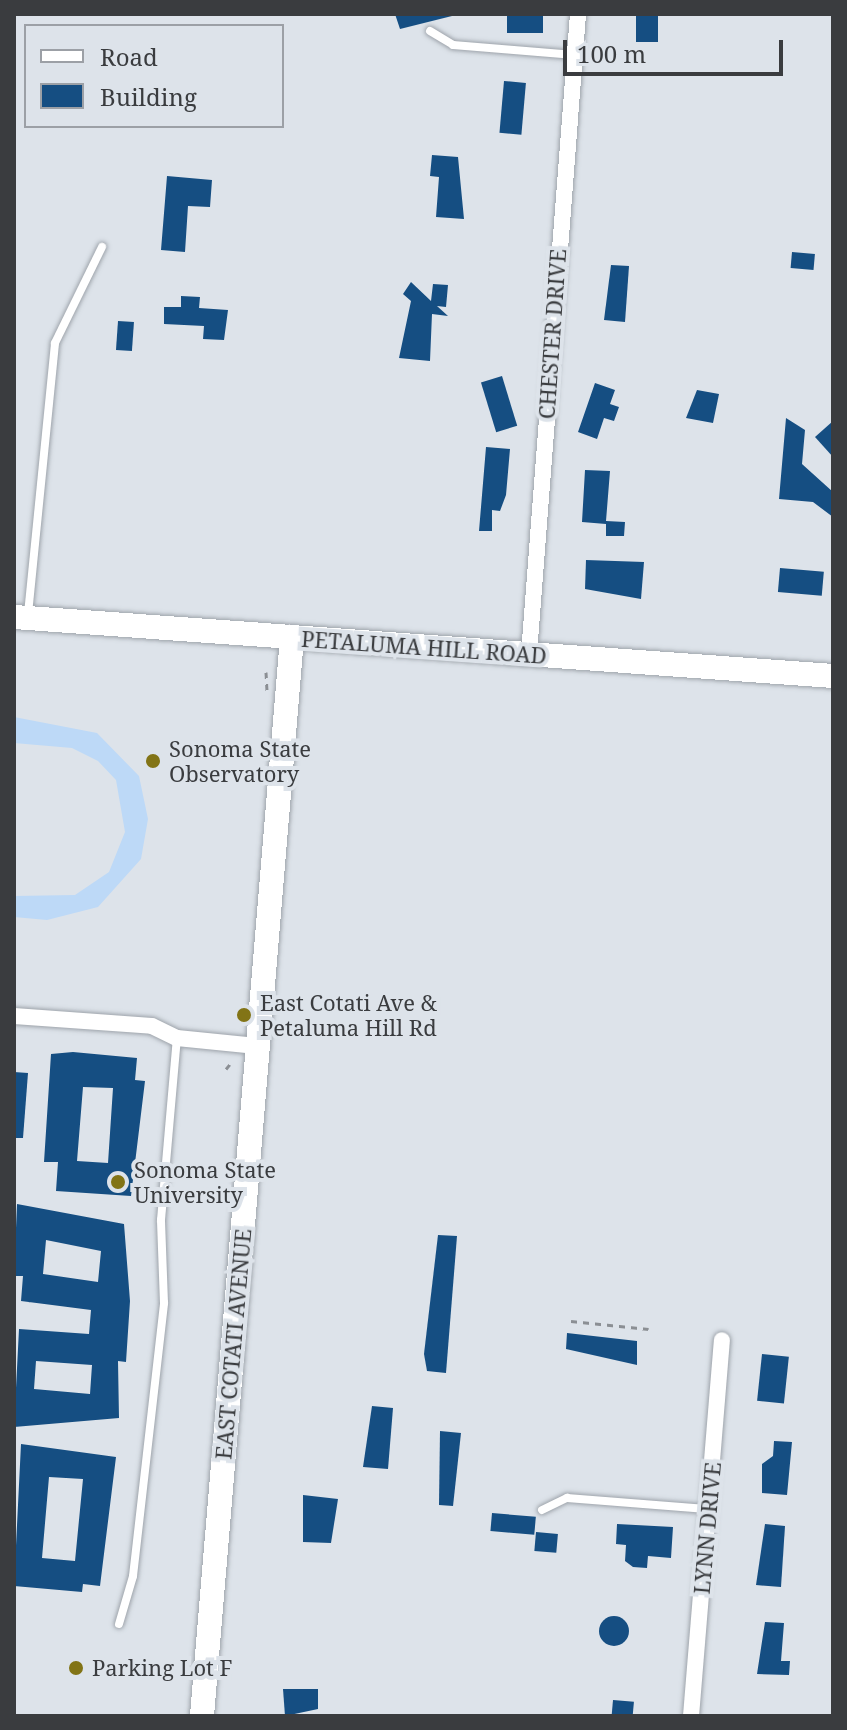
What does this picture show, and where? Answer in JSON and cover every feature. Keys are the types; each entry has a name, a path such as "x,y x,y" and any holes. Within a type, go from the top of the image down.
{"main road":[{"name":"PETALUMA HILL ROAD","path":"21,618 833,676"},
{"name":"EAST COTATI AVENUE","path":"202,1716 292,637"}],"street":[{"name":"CHESTER DRIVE","path":"529,654 578,14"},
{"path":"14,1016 152,1026 177,1038 257,1046"},
{"name":"LYNN DRIVE","path":"691,1716 722,1340"}],"lane":[{"path":"430,31 453,45 575,55"},
{"path":"21,618 55,343 102,247"},
{"path":"119,1624 133,1576 164,1303 161,1220 177,1038"},
{"path":"542,1510 567,1498 708,1510"}],"path":[{"path":"226,1069 230,1064"},
{"path":"571,1321 649,1329"}],"shaded area":[{"path":"14,717 97,733 139,776 148,819 141,859 98,907 47,920 14,917 14,896 75,895 109,872 125,832 116,780 98,761 72,748 14,743"}],"building":[{"path":"395,14 452,14 452,16 400,29"},
{"path":"507,14 543,14 543,33 507,33"},
{"path":"636,14 658,14 658,42 636,42"},
{"path":"504,81 526,83 521,135 499,133"},
{"path":"432,155 458,157 464,219 436,217 439,177 430,176"},
{"path":"167,176 212,180 210,207 188,206 185,252 161,250"},
{"path":"792,252 815,254 814,270 791,268"},
{"path":"611,265 629,266 625,322 604,320"},
{"path":"411,282 431,301 433,284 448,285 446,307 437,306 448,316 432,314 430,361 399,358 411,301 403,294"},
{"path":"181,296 200,297 199,308 228,310 224,340 203,339 204,326 164,324 164,307 181,307"},
{"path":"118,321 134,322 132,351 116,350"},
{"path":"502,376 517,426 496,432 481,382"},
{"path":"595,383 615,390 610,404 619,407 614,421 604,418 597,439 578,432"},
{"path":"697,390 719,394 713,423 686,418"},
{"path":"786,418 805,430 802,464 833,492 833,517 813,502 779,499"},
{"path":"833,421 833,457 815,437"},
{"path":"486,447 510,449 506,495 500,511 492,510 492,531 479,531"},
{"path":"585,470 610,471 606,521 625,522 624,536 606,536 606,524 582,522"},
{"path":"586,560 644,562 641,599 585,589"},
{"path":"780,568 824,572 822,596 778,592"},
{"path":"73,1052 137,1058 135,1080 145,1081 131,1196 56,1191 58,1162 44,1162 51,1054","holes":["83,1087 113,1088 108,1163 77,1161"]},
{"path":"14,1072 28,1073 23,1138 14,1138"},
{"path":"17,1204 124,1224 130,1301 126,1362 118,1361 119,1418 14,1427 19,1329 89,1334 91,1310 21,1301 23,1276 14,1276","holes":["46,1240 101,1251 98,1282 43,1274","36,1361 92,1365 90,1394 34,1389"]},
{"path":"438,1235 457,1236 446,1373 427,1371 424,1354"},
{"path":"567,1333 637,1341 637,1365 566,1349"},
{"path":"762,1354 789,1357 784,1404 757,1401"},
{"path":"372,1406 393,1408 388,1469 363,1467"},
{"path":"440,1431 461,1433 453,1506 439,1505"},
{"path":"774,1441 792,1442 787,1495 762,1493 762,1464 773,1456"},
{"path":"21,1444 116,1457 100,1586 83,1584 82,1592 14,1586","holes":["49,1477 83,1479 75,1561 42,1558"]},
{"path":"303,1495 338,1499 331,1543 303,1542"},
{"path":"492,1513 536,1517 534,1535 490,1531"},
{"path":"617,1524 673,1527 671,1558 648,1556 647,1568 633,1567 625,1561 626,1545 616,1544"},
{"path":"765,1524 785,1526 781,1587 756,1585"},
{"path":"536,1532 558,1534 556,1553 534,1551"},
{"path":"614,1616 625,1620 629,1631 625,1642 614,1646 603,1642 599,1631 603,1620"},
{"path":"765,1622 784,1623 781,1661 790,1661 789,1675 757,1674"},
{"path":"283,1689 318,1689 318,1709 285,1716"},
{"path":"613,1700 634,1702 633,1716 612,1716"}],"place":[{"name":"Sonoma State Observatory","path":"153,761"},
{"name":"East Cotati Ave & Petaluma Hill Rd","path":"244,1015"},
{"name":"Sonoma State University","path":"118,1182"},
{"name":"Parking Lot F","path":"76,1668"}]}
